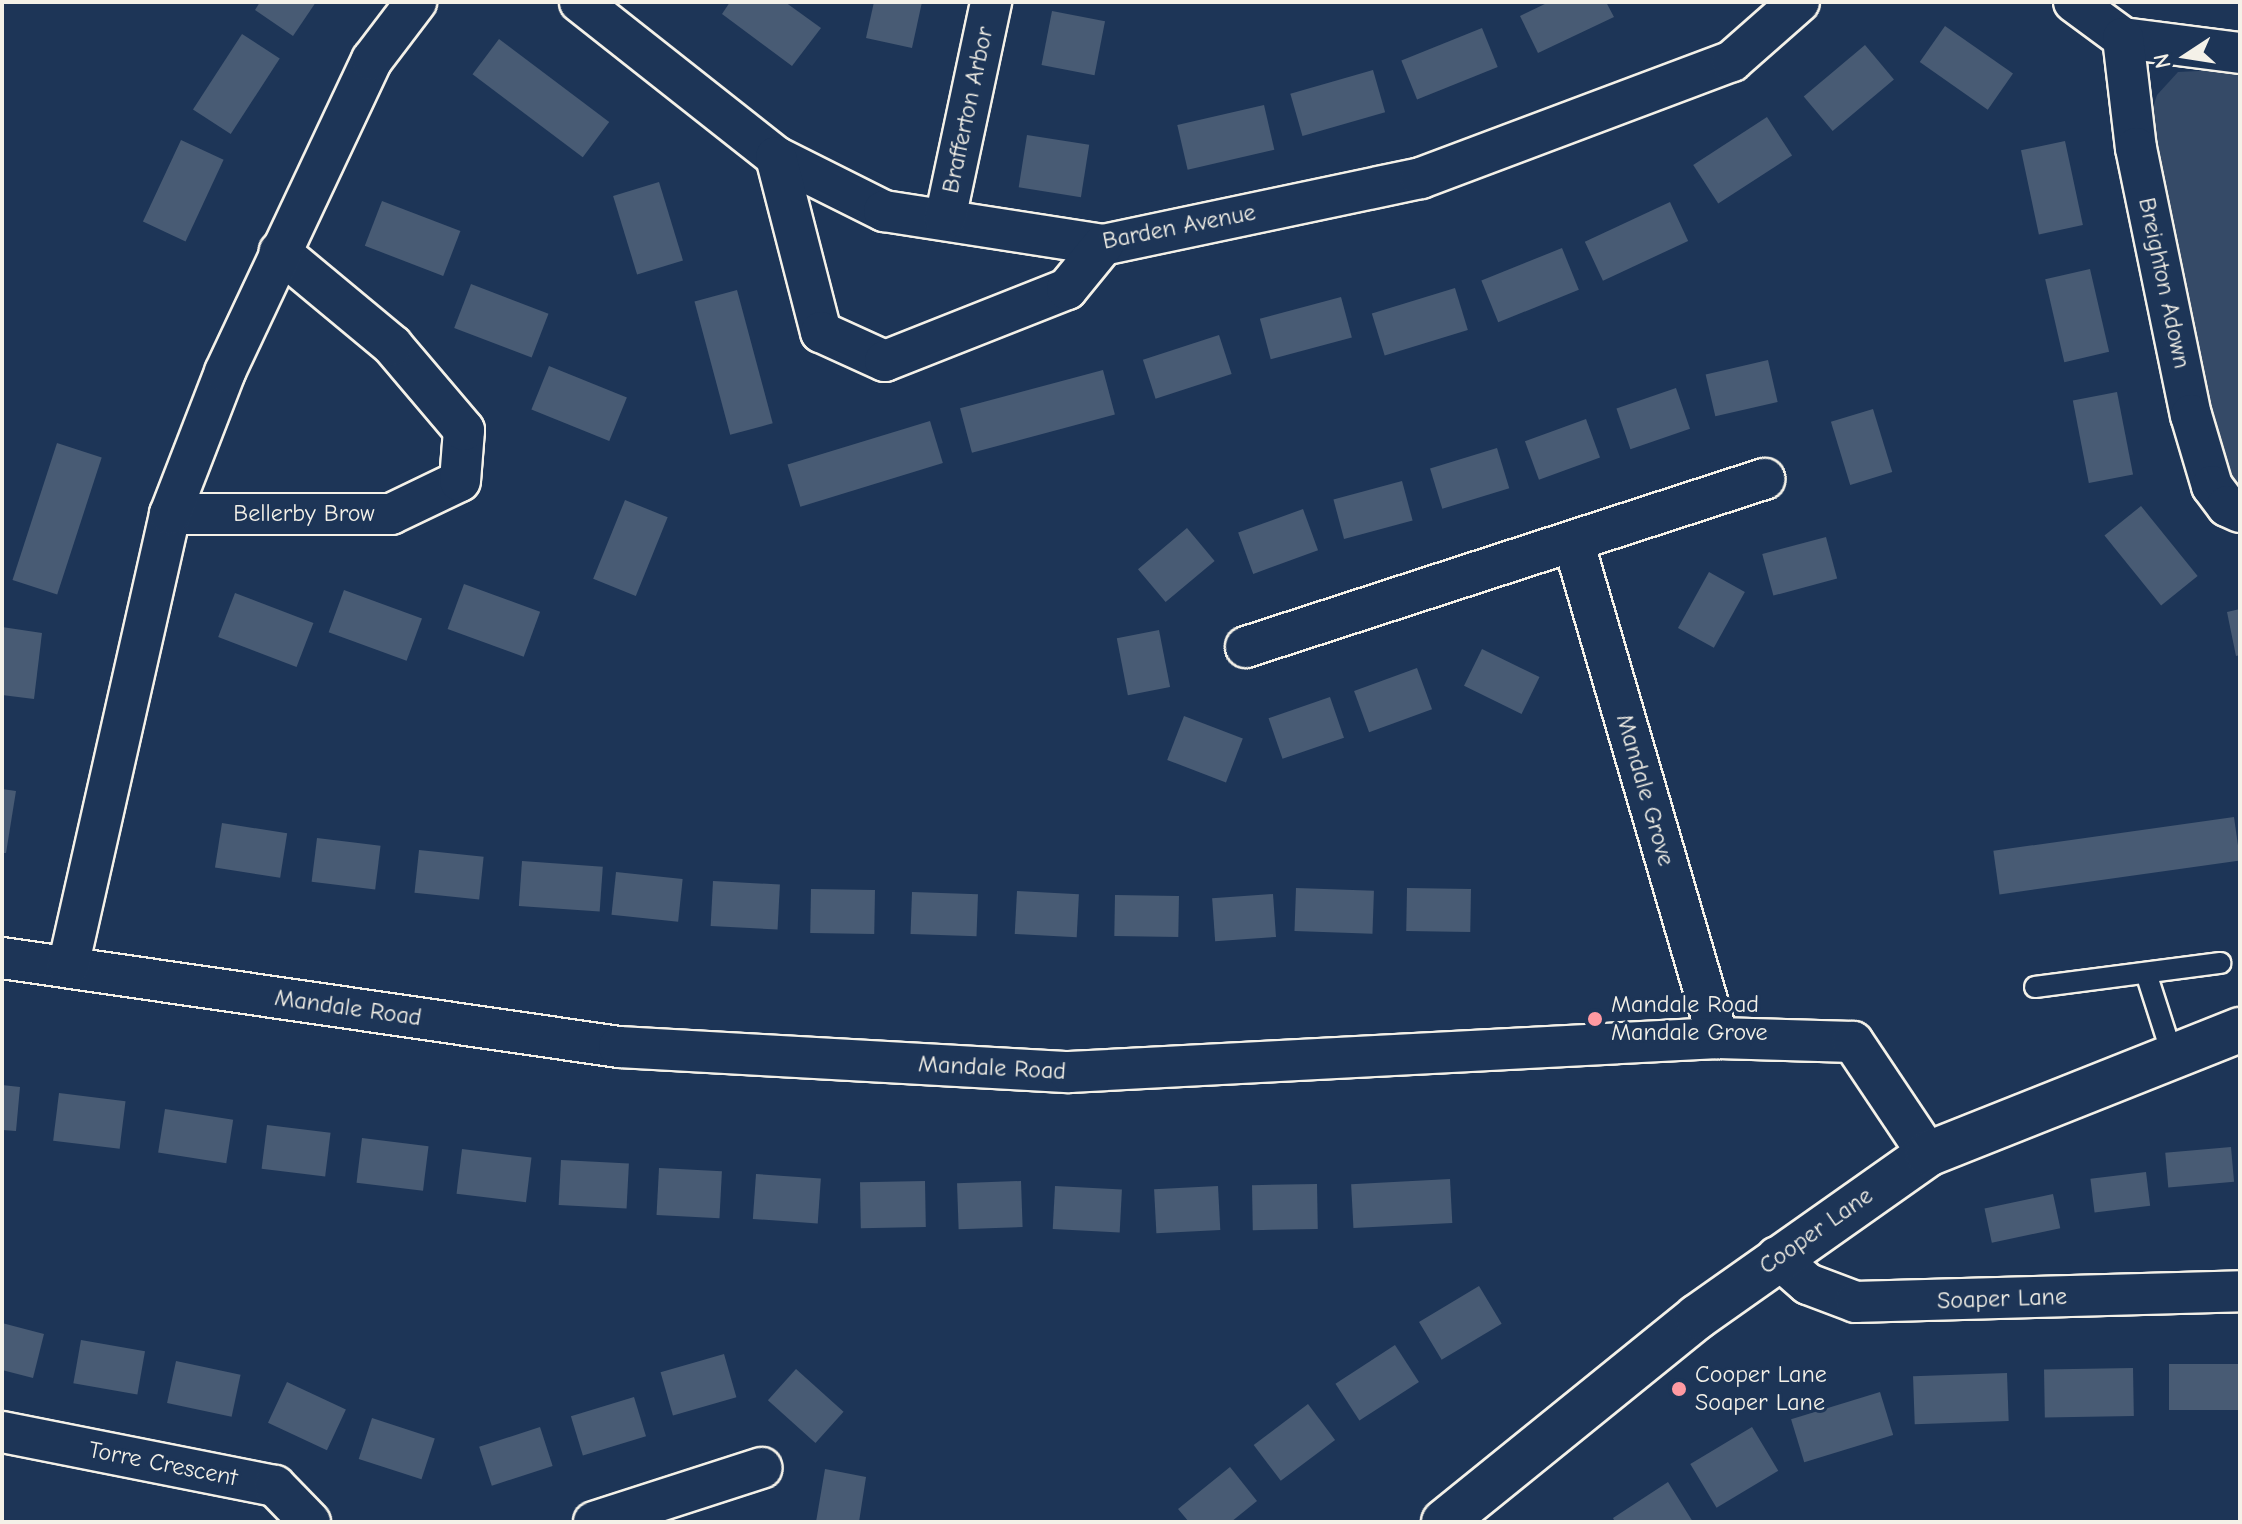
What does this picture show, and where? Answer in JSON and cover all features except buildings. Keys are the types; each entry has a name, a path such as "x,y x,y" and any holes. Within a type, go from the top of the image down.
{"main road":[{"name":"Cooper Lane","path":"1444,1522 1777,1257 1928,1154 2240,1030"}],"street":[{"path":"68,967 170,514 225,372 372,60 416,2"},
{"name":"Barden Avenue","path":"580,2 776,157 884,211 1103,245 1421,178 1732,61 1799,2"},
{"name":"Brafferton Arbor","path":"945,219 991,2"},
{"path":"2074,2 2123,38 2240,53"},
{"name":"Breighton Adown","path":"2123,38 2136,148 2191,415 2212,486 2227,506 2240,512"},
{"path":"776,157 821,332 885,361 1067,289 1103,245"},
{"name":"Bellerby Brow","path":"170,514 391,514 460,481 464,430 392,345 280,252"},
{"path":"1246,647 1764,479"},
{"name":"Mandale Grove","path":"1573,541 1718,1038"},
{"name":"Mandale Road","path":"2,958 619,1047 1069,1072 1718,1038 1853,1042 1928,1154"},
{"name":"Soaper Lane","path":"1777,1257 1808,1284 1856,1302 2240,1291"},
{"name":"Torre Crescent","path":"2,1432 275,1486 310,1522"},
{"path":"594,1522 761,1468"}],"lane":[{"path":"2035,987 2220,963"},
{"path":"2146,973 2173,1057"}],"shaded area":[{"path":"2240,70 2240,493 2218,464 2150,117 2157,95 2178,72"}],"place":[{"name":"Mandale Road Mandale Grove","path":"1595,1019"},
{"name":"Cooper Lane Soaper Lane","path":"1679,1389"}]}
